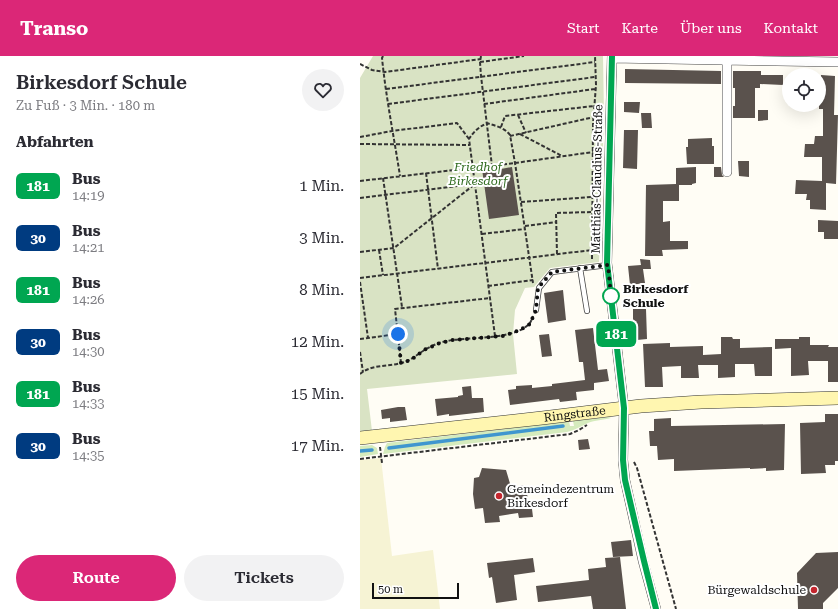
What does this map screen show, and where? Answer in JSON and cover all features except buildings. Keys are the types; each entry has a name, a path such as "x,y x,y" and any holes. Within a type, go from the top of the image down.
{"main road":[{"name":"Ringstraße","path":"360,438 641,406 701,402 838,398"}],"street":[{"path":"612,57 838,62"},
{"name":"Matthias-Claudius-Straße","path":"612,57 608,265 624,408 623,460 625,480 656,609"},
{"path":"727,60 727,172"}],"lane":[{"path":"536,310 538,288 552,272 608,265"},
{"path":"580,268 587,311"}],"path":[{"path":"383,56 383,72 400,176"},
{"path":"481,56 481,77 492,166"},
{"path":"360,64 372,70 383,72 524,56"},
{"path":"592,267 595,56"},
{"path":"386,90 595,62"},
{"path":"388,104 595,77"},
{"path":"484,104 595,89"},
{"path":"501,127 505,116 594,106"},
{"path":"518,115 526,133"},
{"path":"510,136 594,117"},
{"path":"360,137 392,131 457,123 469,139 495,336"},
{"path":"469,139 473,132 487,123 501,127 508,132 510,136 534,287"},
{"path":"520,134 563,156"},
{"path":"360,144 470,145"},
{"path":"360,181 492,166 594,152"},
{"path":"426,173 438,269"},
{"path":"383,178 402,308"},
{"path":"360,198 475,184"},
{"path":"360,252 393,248 475,184"},
{"path":"521,202 592,197"},
{"path":"557,254 556,213 592,212"},
{"path":"482,234 556,222"},
{"path":"379,250 383,275"},
{"path":"360,278 592,250"},
{"path":"488,286 533,280"},
{"path":"360,282 368,338"},
{"path":"401,363 395,309 490,298"},
{"path":"360,374 366,369 411,360 424,350 440,343 453,340 503,336 520,330 530,324 536,310"},
{"path":"360,339 398,334"},
{"path":"360,352 363,372"},
{"path":"360,459 570,434 592,424"},
{"path":"379,436 382,463"},
{"path":"634,462 637,468 676,609"}],"shaded area":[{"path":"381,458 392,556 433,550 440,609 360,609 360,460"}],"green space":[{"name":"Friedhof Birkesdorf","path":"373,56 603,56 604,116 599,262 550,268 534,287 525,288 515,310 513,334 517,374 367,389 372,431 360,432 360,78"},
{"path":"611,418 591,422 567,432 383,454 387,443 569,421 570,426 574,426 573,421"},
{"path":"372,445 377,448 378,454 360,457 360,446"}],"waterway":[{"path":"389,448 563,426"},
{"path":"360,451 372,450"}],"bus line":[{"name":"181","path":"612,56 607,263 624,408 623,460 625,480 656,609"}],"place":[{"name":"Birkesdorf Schule","path":"611,296"},
{"name":"Gemeindezentrum Birkesdorf","path":"499,496"},
{"name":"Bürgewaldschule","path":"814,590"}],"route":[{"path":"398,334 401,363 411,360 424,350 440,343 453,340 503,336 520,330 530,324 536,310 538,288 552,272 608,265 611,296"}]}
